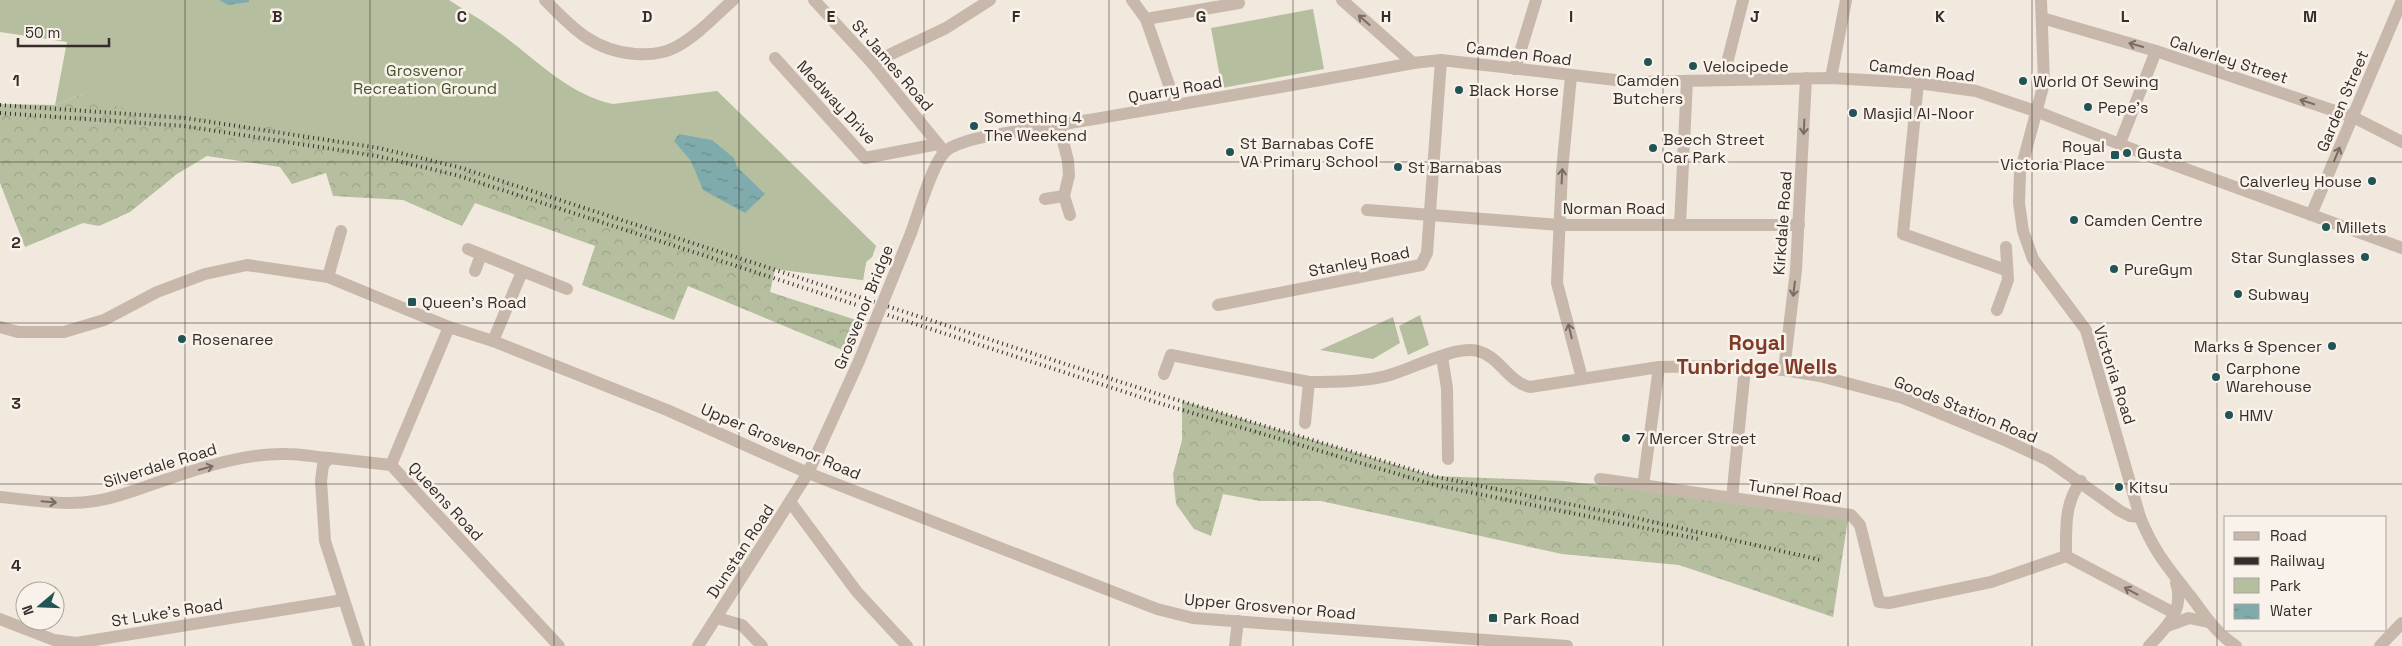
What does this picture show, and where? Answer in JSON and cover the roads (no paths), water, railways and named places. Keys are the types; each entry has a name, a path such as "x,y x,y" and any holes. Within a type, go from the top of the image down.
{"street":[{"path":"550,1 589,41 615,52 645,54 659,53 687,40 733,0"},
{"name":"St James Road","path":"814,0 872,63 942,148"},
{"path":"872,63 946,28 990,0"},
{"path":"1132,0 1146,19 1176,105"},
{"path":"1342,0 1413,63"},
{"path":"1515,68 1536,0"},
{"path":"1723,79 1743,0"},
{"path":"1831,78 1846,0"},
{"name":"Victoria Road","path":"2041,0 2044,83 2038,112 2020,174 2019,203 2023,231 2033,259 2086,330 2140,517"},
{"name":"Garden Street","path":"2311,215 2402,0"},
{"path":"1146,19 1214,3 1239,3"},
{"name":"Calverley Street","path":"2042,18 2156,51 2353,117 2402,142"},
{"path":"2120,143 2156,51"},
{"name":"Medway Drive","path":"775,58 865,158 942,148"},
{"name":"Camden Road","path":"1413,63 1441,60 1633,82 1831,78 1918,83 1976,91 2038,112 2150,156 2402,248"},
{"name":"Stanley Road","path":"1218,305 1421,264 1427,253 1441,60"},
{"name":"Quarry Road","path":"942,148 1009,133 1413,63"},
{"path":"1571,76 1562,171 1557,283 1582,378"},
{"name":"Kirkdale Road","path":"1784,370 1799,225 1806,78"},
{"path":"1680,225 1688,80"},
{"path":"1918,83 1903,234 2006,270"},
{"path":"1059,125 1069,175 1064,196 1070,216"},
{"name":"Grosvenor Bridge","path":"808,473 859,361 911,233 942,148"},
{"path":"1044,199 1064,196"},
{"name":"Norman Road","path":"1367,210 1560,225 1799,225"},
{"path":"328,277 341,231"},
{"path":"1997,310 2008,280 2006,246"},
{"path":"468,249 567,289"},
{"path":"475,272 481,255"},
{"name":"Upper Grosvenor Road","path":"0,327 18,332 64,332 104,320 157,292 205,274 247,265 328,277 449,327 493,341 667,410 808,473 1157,609 1193,618 1444,642 1566,646"},
{"path":"493,341 522,272"},
{"name":"Queens Road","path":"449,327 391,465 559,646"},
{"name":"Goods Station Road","path":"1164,374 1172,355 1309,382 1327,382 1385,376 1442,357 1456,350 1477,350 1493,357 1520,385 1542,386 1659,367 1711,366 1784,370 1820,376 1903,398 2048,460 2120,511 2130,516 2140,517"},
{"path":"1442,357 1447,388 1448,459"},
{"path":"1643,486 1659,367"},
{"path":"1732,498 1745,368"},
{"path":"1305,423 1309,382"},
{"name":"Silverdale Road","path":"0,497 64,503 93,502 124,496 168,479 234,460 262,455 289,454 391,465"},
{"path":"329,458 323,465 321,480 325,541 359,646"},
{"name":"Dunstan Road","path":"698,646 791,503 808,473"},
{"name":"Tunnel Road","path":"1600,479 1851,515 1860,525 1879,602 1889,603 1991,582 2066,556"},
{"path":"2081,482 2072,493 2066,518 2066,556 2174,613"},
{"path":"791,503 857,592 907,646"},
{"path":"2140,517 2151,544 2175,578 2208,622 2222,636 2236,646"},
{"path":"2149,646 2167,626 2179,605 2180,596 2175,578"},
{"name":"St Luke's Road","path":"0,619 54,640 76,643 343,600"},
{"path":"717,618 742,625 762,646"},
{"path":"2167,626 2190,618 2208,622"},
{"path":"1235,646 1238,621"},
{"path":"2380,646 2402,624"}],"water":[{"path":"219,0 249,0 249,2 228,5"},
{"path":"679,134 712,140 734,158 737,167 765,194 745,213 703,190 691,161 674,141"}],"railway":[{"path":"0,105 185,118 379,148 458,167 1164,396 1437,477 1627,516 1821,560"},
{"path":"0,113 184,126 377,156 456,175 1162,404 1435,485 1698,539"}],"place":[{"name":"Camden Butchers","path":"1648,62"},
{"name":"Velocipede","path":"1693,66"},
{"name":"World Of Sewing","path":"2023,81"},
{"name":"Black Horse","path":"1459,90"},
{"name":"Pepe's","path":"2088,107"},
{"name":"Masjid Al-Noor","path":"1853,113"},
{"name":"Something 4 The Weekend","path":"974,126"},
{"name":"Beech Street Car Park","path":"1653,148"},
{"name":"St Barnabas CofE VA Primary School","path":"1230,152"},
{"name":"Gusta","path":"2127,153"},
{"name":"Royal Victoria Place","path":"2115,155"},
{"name":"St Barnabas","path":"1398,167"},
{"name":"Calverley House","path":"2372,181"},
{"name":"Camden Centre","path":"2074,220"},
{"name":"Millets","path":"2326,227"},
{"name":"Star Sunglasses","path":"2365,257"},
{"name":"PureGym","path":"2114,269"},
{"name":"Subway","path":"2238,294"},
{"name":"Queen's Road","path":"412,302"},
{"name":"Rosenaree","path":"182,339"},
{"name":"Marks & Spencer","path":"2332,346"},
{"name":"Carphone Warehouse","path":"2216,377"},
{"name":"HMV","path":"2229,415"},
{"name":"7 Mercer Street","path":"1626,438"},
{"name":"Kitsu","path":"2119,487"},
{"name":"Park Road","path":"1493,618"}],"district":[{"name":"Royal Tunbridge Wells","path":"1757,355"}],"park label":[{"name":"Grosvenor Recreation Ground","path":"425,79"}]}
